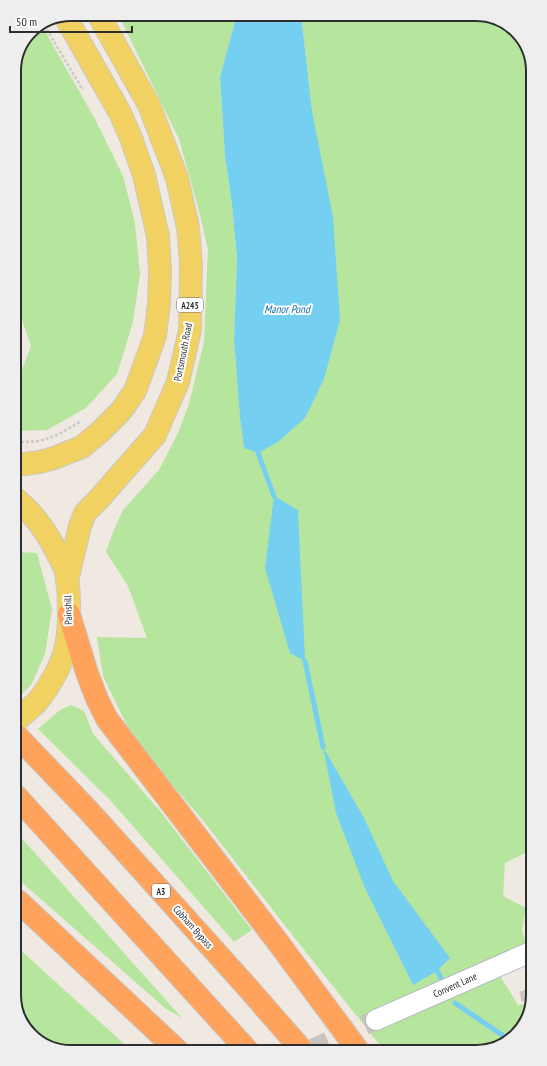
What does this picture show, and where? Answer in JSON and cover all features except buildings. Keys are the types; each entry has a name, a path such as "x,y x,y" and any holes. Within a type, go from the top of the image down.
{"highway":[{"path":"69,614 92,686 107,719 278,941 354,1045"},
{"name":"Cobham Bypass","path":"21,740 88,810 298,1045"},
{"path":"21,801 242,1045"},
{"path":"21,905 172,1045"}],"main road":[{"path":"21,464 47,460 64,455 82,446 102,431 121,411 135,391 140,378 155,336 158,312 160,271 158,236 144,175 131,138 120,113 69,21"},
{"name":"Portsmouth Road","path":"67,581 80,526 85,513 103,495 155,436 178,382 190,330 191,264 188,228 177,178 149,105 102,21"},
{"name":"Painshill","path":"21,503 44,528 55,547 64,568 67,581 69,614 69,628 65,651 58,669 37,702 21,716"}],"lane":[{"name":"Convent Lane","path":"376,1020 526,954"}],"path":[{"path":"46,28 87,96"},
{"path":"21,442 36,441 47,438 68,429 85,419"}],"green space":[{"path":"121,21 235,21 220,77 225,156 232,205 237,258 234,339 240,418 244,448 312,111 302,21 479,21 495,25 506,31 516,41 522,52 526,72 526,852 505,863 503,896 526,908 522,931 526,942 526,952 497,971 518,1005 525,1004 521,1017 513,1028 506,1035 495,1041 476,1045 380,1045 201,818 134,740 103,676 97,637 147,638 128,586 106,552 123,510 159,470 178,433 189,404 204,342 208,249 179,139"},
{"path":"44,29 96,121 123,176 135,223 140,274 133,322 117,374 86,408 47,430 21,431 21,373 31,346 21,317 22,62 25,52 30,43"},
{"path":"21,552 37,553 52,609 45,654 31,685 21,695"},
{"path":"71,705 84,711 93,734 160,811 252,930 234,942 110,800 38,729 60,710"},
{"path":"21,837 182,1018 165,1008 21,882"},
{"path":"21,951 125,1045 68,1045 52,1041 41,1035 31,1025 22,1004"}],"water":[{"name":"Manor Pond","path":"235,21 302,21 312,111 333,217 340,320 324,379 305,418 278,442 258,453 244,448 240,418 234,339 237,258 232,205 225,156 220,77"},
{"path":"274,496 298,510 305,661 290,653 265,568"},
{"path":"323,747 363,816 393,881 450,958 437,971 413,985 365,888 336,813"}],"waterway":[{"path":"258,453 274,496"},
{"path":"305,661 323,747"},
{"path":"437,971 441,978"},
{"path":"455,1003 504,1036"}],"tunnel":[{"path":"321,1045 376,1020"}]}
